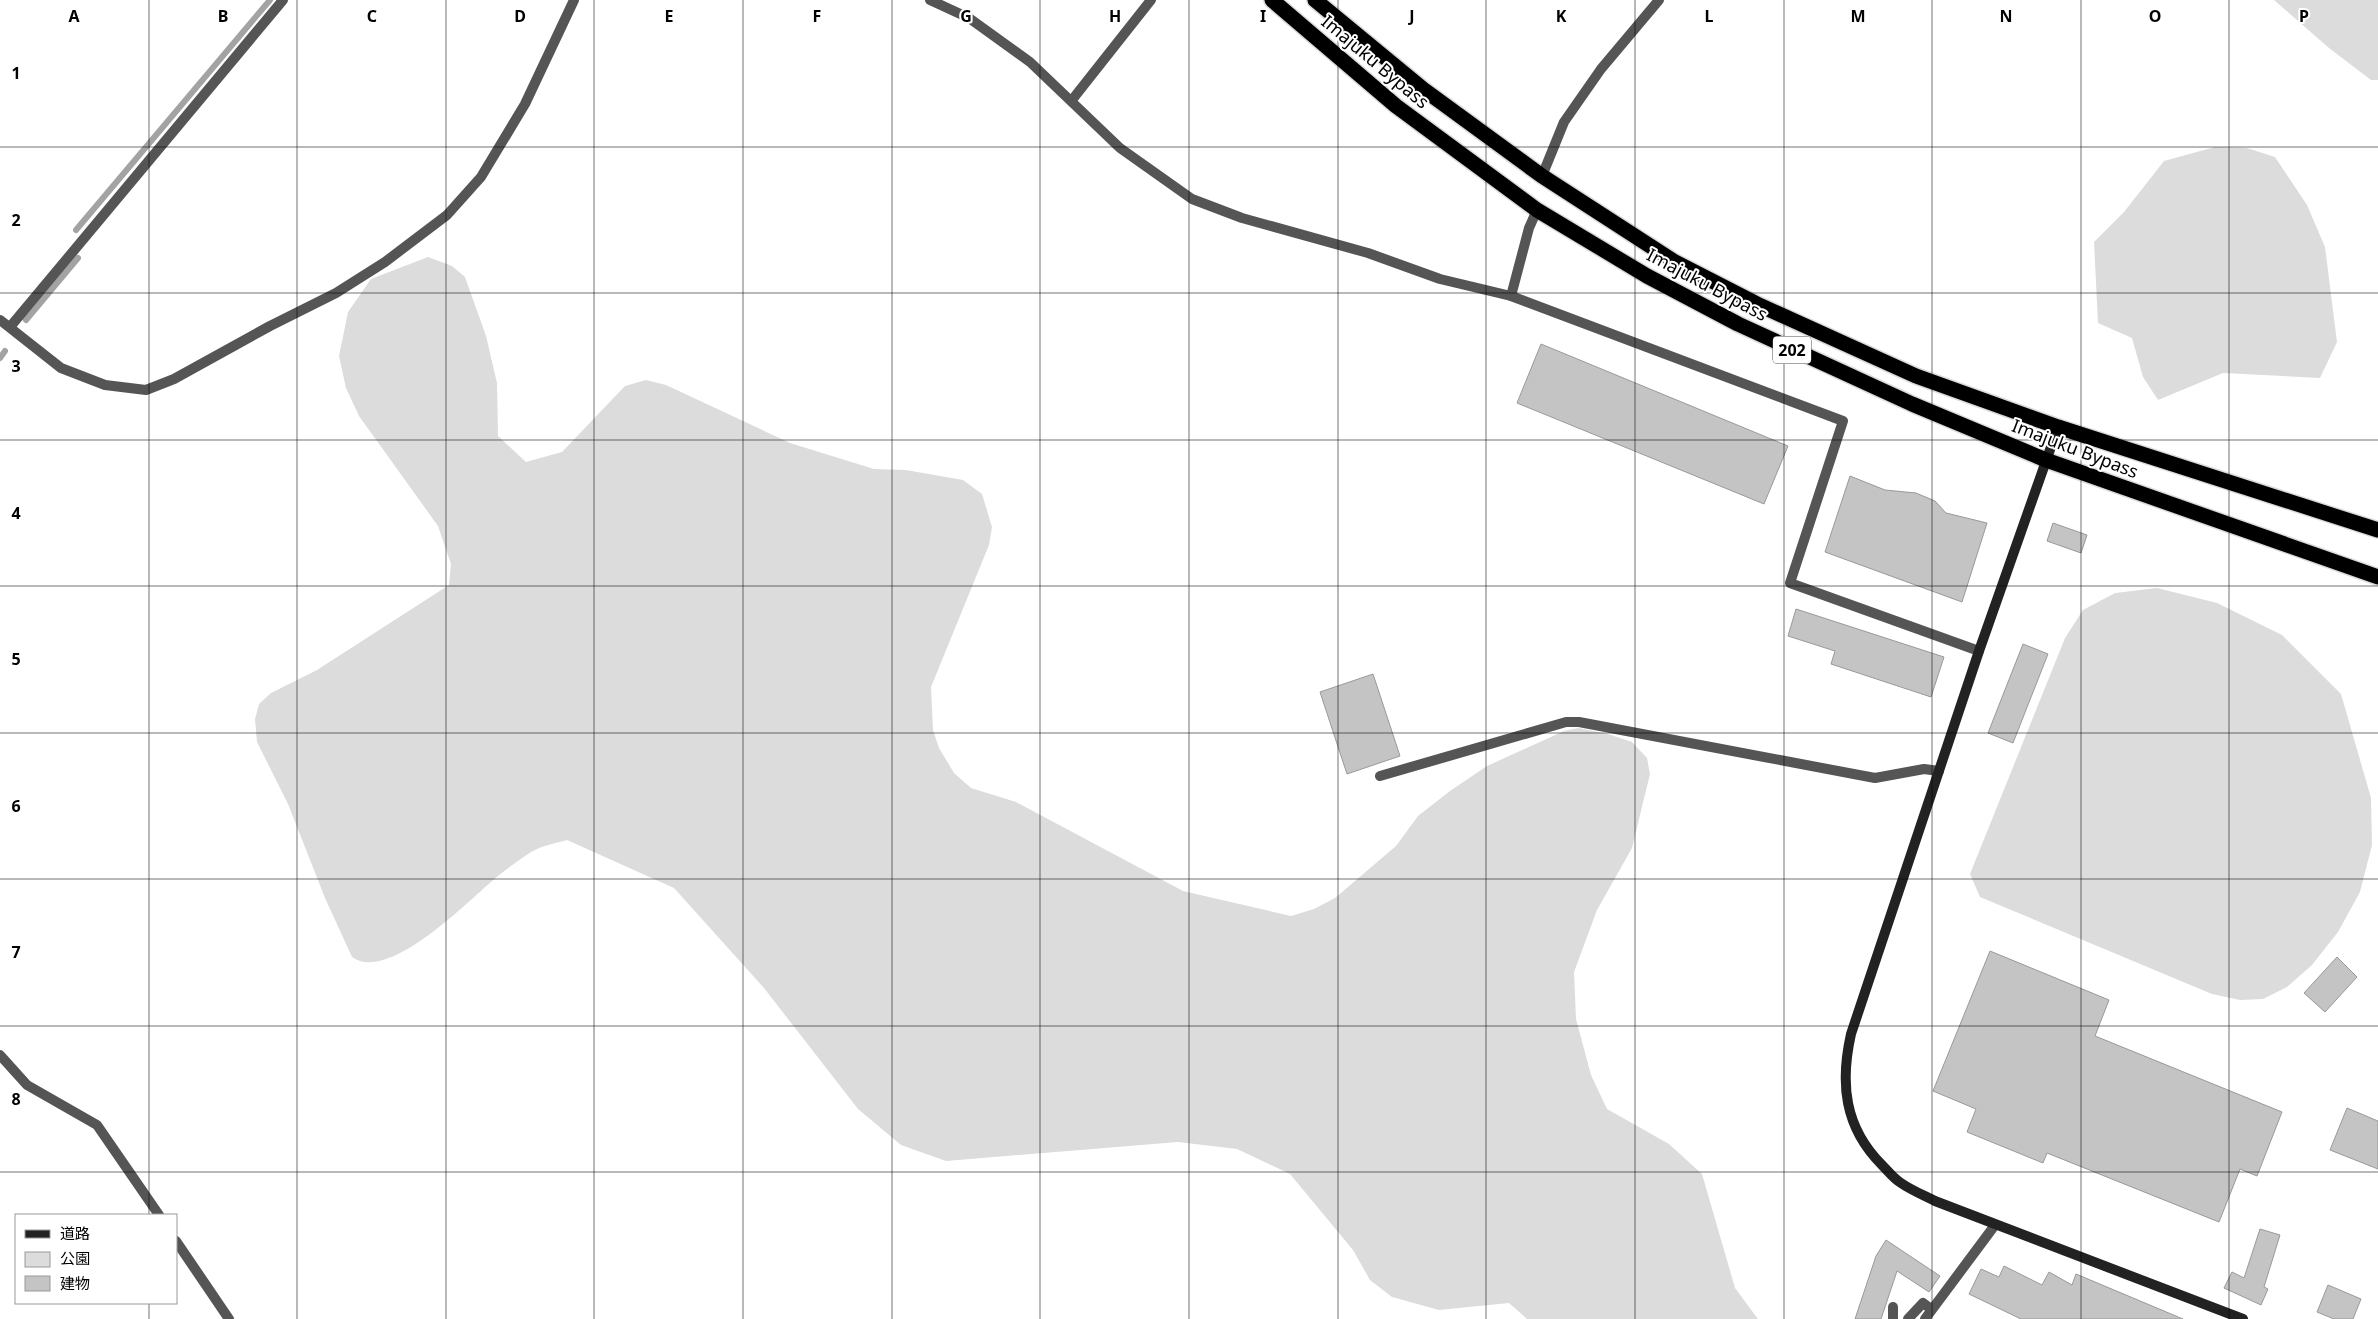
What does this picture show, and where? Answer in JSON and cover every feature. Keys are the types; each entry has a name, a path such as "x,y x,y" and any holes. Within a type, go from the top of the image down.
{"highway":[{"name":"Imajuku Bypass","path":"1272,0 1396,106 1537,210 1647,276 1738,324 1912,404 2046,460 2378,577"},
{"name":"Imajuku Bypass","path":"1315,0 1423,89 1542,176 1675,262 1757,304 1916,376 2058,427 2378,530"}],"street":[{"path":"10,327 283,0"},
{"path":"0,320 61,368 106,385 146,390 174,379 270,326 336,293 384,262 447,215 481,177 525,104 553,41 574,0"},
{"path":"930,0 969,18 1030,62 1072,100 1120,148 1192,199 1251,221 1368,253 1440,279 1511,296 1843,421 1790,583 1979,651"},
{"path":"1072,100 1150,0"},
{"path":"1542,176 1564,122 1601,70 1659,0"},
{"path":"1511,296 1529,228 1537,210"},
{"path":"2058,427 1979,651 1851,1034 1845,1060 1844,1085 1848,1108 1859,1135 1876,1159 1899,1182 1935,1201 1995,1225 2243,1319"},
{"path":"1380,776 1566,722 1579,722 1875,778 1924,769 1938,772"},
{"path":"0,1056 26,1085 97,1125 158,1214"},
{"path":"1925,1319 1995,1225"},
{"path":"178,1244 230,1319"},
{"path":"1908,1319 1923,1303 1931,1309"},
{"path":"1893,1319 1894,1307"}],"green space":[{"path":"2274,0 2378,0 2378,80 2371,80 2329,48"},
{"path":"2215,147 2247,148 2275,157 2307,205 2325,247 2337,342 2320,378 2223,373 2158,400 2143,377 2132,338 2098,323 2094,242 2124,212 2164,161"},
{"path":"428,257 452,266 465,277 486,336 497,383 498,436 526,462 562,452 625,386 646,380 666,385 790,443 874,469 906,470 963,480 982,494 992,527 989,545 931,687 933,730 939,748 954,773 971,788 1016,802 1183,891 1291,916 1314,909 1335,898 1396,846 1418,816 1487,766 1564,731 1578,728 1608,734 1632,742 1647,758 1650,774 1632,848 1597,910 1574,972 1576,1019 1591,1075 1607,1109 1669,1144 1702,1174 1735,1288 1758,1319 1527,1319 1509,1303 1439,1310 1392,1297 1370,1280 1353,1250 1290,1174 1237,1149 1178,1142 946,1161 901,1145 858,1109 764,988 674,888 567,840 544,846 531,852 500,874 425,938 405,950 385,959 367,962 352,957 325,898 288,804 257,742 255,719 259,704 271,693 317,670 449,585 451,564 438,526 359,416 346,388 339,356 348,312 371,279"},
{"path":"2157,588 2217,603 2282,635 2341,694 2371,798 2372,845 2360,892 2338,932 2312,965 2287,987 2263,999 2240,1000 2212,994 1980,897 1970,874 2065,638 2083,610 2115,593"}],"building":[{"path":"1541,344 1788,446 1764,504 1517,403"},
{"path":"1850,476 1885,490 1916,493 1935,501 1946,513 1987,523 1962,602 1825,552"},
{"path":"2053,523 2087,535 2081,553 2047,541"},
{"path":"1796,609 1944,657 1931,697 1831,664 1835,651 1788,636"},
{"path":"2023,644 2048,654 2013,743 1988,733"},
{"path":"1373,674 1400,756 1347,774 1320,692"},
{"path":"1990,951 2109,1000 2095,1036 2282,1112 2257,1176 2240,1169 2219,1222 2047,1153 2043,1163 1967,1132 1976,1109 1933,1091"},
{"path":"2337,957 2357,977 2325,1012 2304,993"},
{"path":"2347,1108 2378,1121 2378,1169 2330,1150"},
{"path":"2260,1229 2280,1235 2264,1287 2268,1289 2261,1305 2224,1288 2232,1272 2244,1278"},
{"path":"1886,1240 1940,1276 1929,1292 1897,1271 1881,1319 1855,1319 1876,1256"},
{"path":"2004,1266 2042,1285 2049,1272 2072,1285 2076,1274 2183,1319 2021,1319 1969,1294 1981,1269 1999,1277"},
{"path":"2328,1285 2361,1299 2353,1319 2334,1319 2317,1312"}],"waterway":[{"path":"76,230 270,0"},
{"path":"26,320 78,258"},
{"path":"0,358 5,351"}]}
